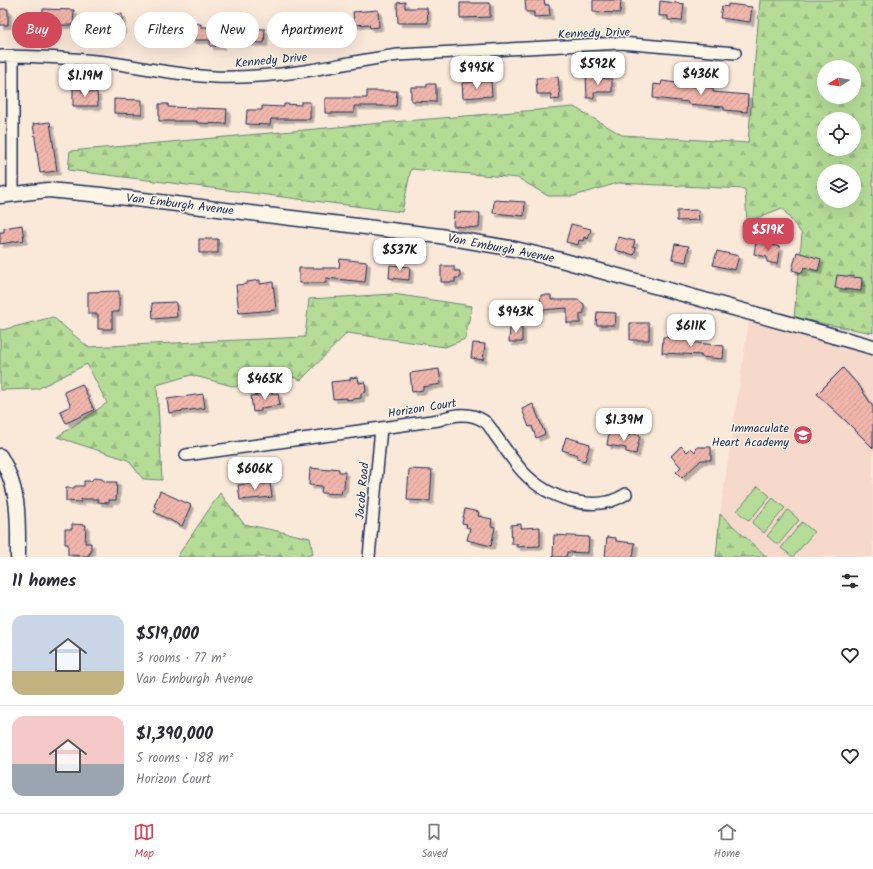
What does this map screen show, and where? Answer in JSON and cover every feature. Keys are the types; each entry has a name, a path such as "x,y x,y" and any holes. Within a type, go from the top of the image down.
{"main road":[{"name":"Van Emburgh Avenue","path":"6,195 48,190 102,195 468,240 561,260 873,346"},
{"path":"0,456 11,478 17,500 18,557"}],"street":[{"name":"Kennedy Drive","path":"0,56 75,59 107,62 182,74 247,77 313,70 368,59 398,55 621,43 735,53"},
{"path":"6,195 13,56"},
{"name":"Horizon Court","path":"186,455 439,420 456,415 466,415 485,421 523,472 537,484 550,492 563,498 578,502 601,504 618,500 626,494"},
{"name":"Jacob Road","path":"369,557 381,428"}],"shaded area":[{"name":"Immaculate Heart Academy","path":"749,320 873,356 873,557 767,557 720,514"}],"green space":[{"path":"760,0 873,0 873,333 794,318 802,234 782,208 747,222 745,189 618,183 574,196 548,196 518,178 411,169 402,212 68,170 70,151 574,107 622,135 748,143"},
{"path":"393,294 472,306 465,339 445,347 347,333 301,380 264,367 236,387 191,375 157,385 162,480 143,479 128,460 57,437 107,403 87,364 37,389 0,390 0,329 2,330 53,317 88,347 305,337 309,299"},
{"path":"758,486 770,496 749,521 737,511"},
{"path":"220,493 244,524 310,538 313,554 304,557 177,557"},
{"path":"773,498 785,508 764,533 752,523"},
{"path":"788,510 799,520 778,545 767,536"},
{"path":"720,514 767,557 716,557"},
{"path":"802,522 814,532 793,557 781,548"}],"building":[{"path":"525,0 544,0 545,5 549,5 550,16 534,17 534,12 526,12"},
{"path":"593,0 621,0 620,13 593,12"},
{"path":"660,1 684,4 682,21 668,20 668,16 659,16"},
{"path":"405,2 405,8 427,8 428,23 398,23 397,3"},
{"path":"460,3 490,3 490,17 460,18"},
{"path":"728,4 752,7 750,22 720,18 722,6 728,7"},
{"path":"0,9 8,9 8,25 0,25"},
{"path":"43,9 74,10 74,12 70,12 70,25 62,25 62,12 43,12"},
{"path":"378,10 379,27 370,28 369,24 357,25 357,12 353,12"},
{"path":"198,24 201,24 201,27 206,27 206,40 198,40"},
{"path":"259,29 265,29 264,43 259,43"},
{"path":"586,75 596,75 596,78 612,79 612,92 594,92 594,98 587,98"},
{"path":"558,77 560,99 551,100 551,94 537,94 536,78"},
{"path":"491,81 492,96 463,98 462,83"},
{"path":"662,81 677,83 677,85 713,88 713,92 748,95 747,112 724,110 724,107 688,104 688,102 653,98 654,84 661,85"},
{"path":"427,84 436,84 436,102 411,101 411,87 427,87"},
{"path":"73,89 82,89 82,92 97,92 98,106 73,106"},
{"path":"367,91 397,91 396,106 354,106 354,113 325,113 325,98 367,98"},
{"path":"114,99 142,100 142,114 114,113"},
{"path":"301,102 310,102 310,119 271,119 270,125 246,124 247,110 262,110 262,106 284,107 284,104 301,105"},
{"path":"159,104 168,104 168,107 227,109 226,124 197,123 197,121 159,121"},
{"path":"50,122 57,171 40,173 33,124"},
{"path":"494,200 525,202 524,216 493,213"},
{"path":"698,210 699,220 677,221 677,211"},
{"path":"454,212 480,213 479,228 453,226"},
{"path":"571,224 591,229 588,239 584,237 583,241 579,240 578,245 566,242"},
{"path":"22,225 24,240 0,244 0,232 4,232 4,228"},
{"path":"618,237 635,241 633,247 636,248 634,255 615,250"},
{"path":"199,239 218,239 218,253 199,253"},
{"path":"756,241 780,247 777,264 767,262 767,257 754,254"},
{"path":"675,244 689,246 686,262 672,259"},
{"path":"717,251 739,256 735,270 713,265"},
{"path":"797,252 821,259 818,271 804,267 802,273 792,270"},
{"path":"340,259 367,262 365,282 326,278 326,283 299,283 299,268 339,268"},
{"path":"390,265 410,267 409,280 389,278"},
{"path":"441,266 454,266 454,271 460,271 460,278 455,278 455,282 441,282"},
{"path":"837,275 862,278 861,291 835,288"},
{"path":"260,280 260,284 273,282 276,310 239,313 236,285 247,284 247,282"},
{"path":"119,291 119,312 112,312 112,329 98,329 98,314 88,314 88,292"},
{"path":"541,295 551,295 551,300 578,300 584,304 584,313 580,314 580,323 567,323 567,308 540,310"},
{"path":"176,302 177,317 153,319 152,303"},
{"path":"597,312 616,313 615,325 596,325"},
{"path":"630,323 649,323 649,340 630,340"},
{"path":"510,326 522,326 522,342 509,342"},
{"path":"681,336 690,336 690,342 724,346 723,359 701,357 701,355 662,353 663,337 681,338"},
{"path":"473,343 485,344 483,360 471,358"},
{"path":"843,368 860,387 873,407 873,448 817,394"},
{"path":"439,369 441,384 423,387 423,390 412,392 410,373"},
{"path":"358,377 359,383 365,382 366,392 361,393 361,398 347,400 347,398 333,399 331,382 350,380 350,378"},
{"path":"82,384 94,410 66,423 60,411 71,406 64,392"},
{"path":"278,393 280,405 261,408 261,411 253,412 251,396"},
{"path":"203,394 205,408 169,413 167,399"},
{"path":"533,404 545,434 536,438 532,426 529,427 522,409"},
{"path":"609,432 629,436 630,433 640,435 636,454 626,452 626,448 607,445"},
{"path":"566,437 590,444 585,461 577,459 578,455 562,450"},
{"path":"681,446 687,452 691,448 695,452 697,447 711,447 711,460 701,460 682,478 676,472 681,467 671,456"},
{"path":"310,468 330,470 331,468 339,469 339,472 345,472 344,489 342,489 341,494 321,493 322,486 309,485"},
{"path":"409,469 432,470 430,501 407,500"},
{"path":"94,478 102,479 106,482 117,482 116,500 109,500 109,503 98,502 98,499 81,499 81,502 66,501 66,488 84,486 84,481 91,481"},
{"path":"262,482 262,484 270,483 272,497 240,500 238,485"},
{"path":"160,491 191,505 182,526 154,512 156,507 154,506"},
{"path":"465,509 479,512 478,516 492,519 491,526 495,527 491,546 467,540 470,528 466,527 467,524 462,523"},
{"path":"72,524 86,525 85,543 91,543 91,553 89,553 89,556 68,555 68,544 65,544 65,529 72,529"},
{"path":"521,524 521,528 540,527 540,546 517,547 517,544 512,544 511,525"},
{"path":"554,535 589,537 588,553 567,552 566,557 553,557"},
{"path":"607,537 616,538 616,541 635,543 633,557 605,557"}],"place":[{"name":"Immaculate Heart Academy","path":"803,435"}]}
